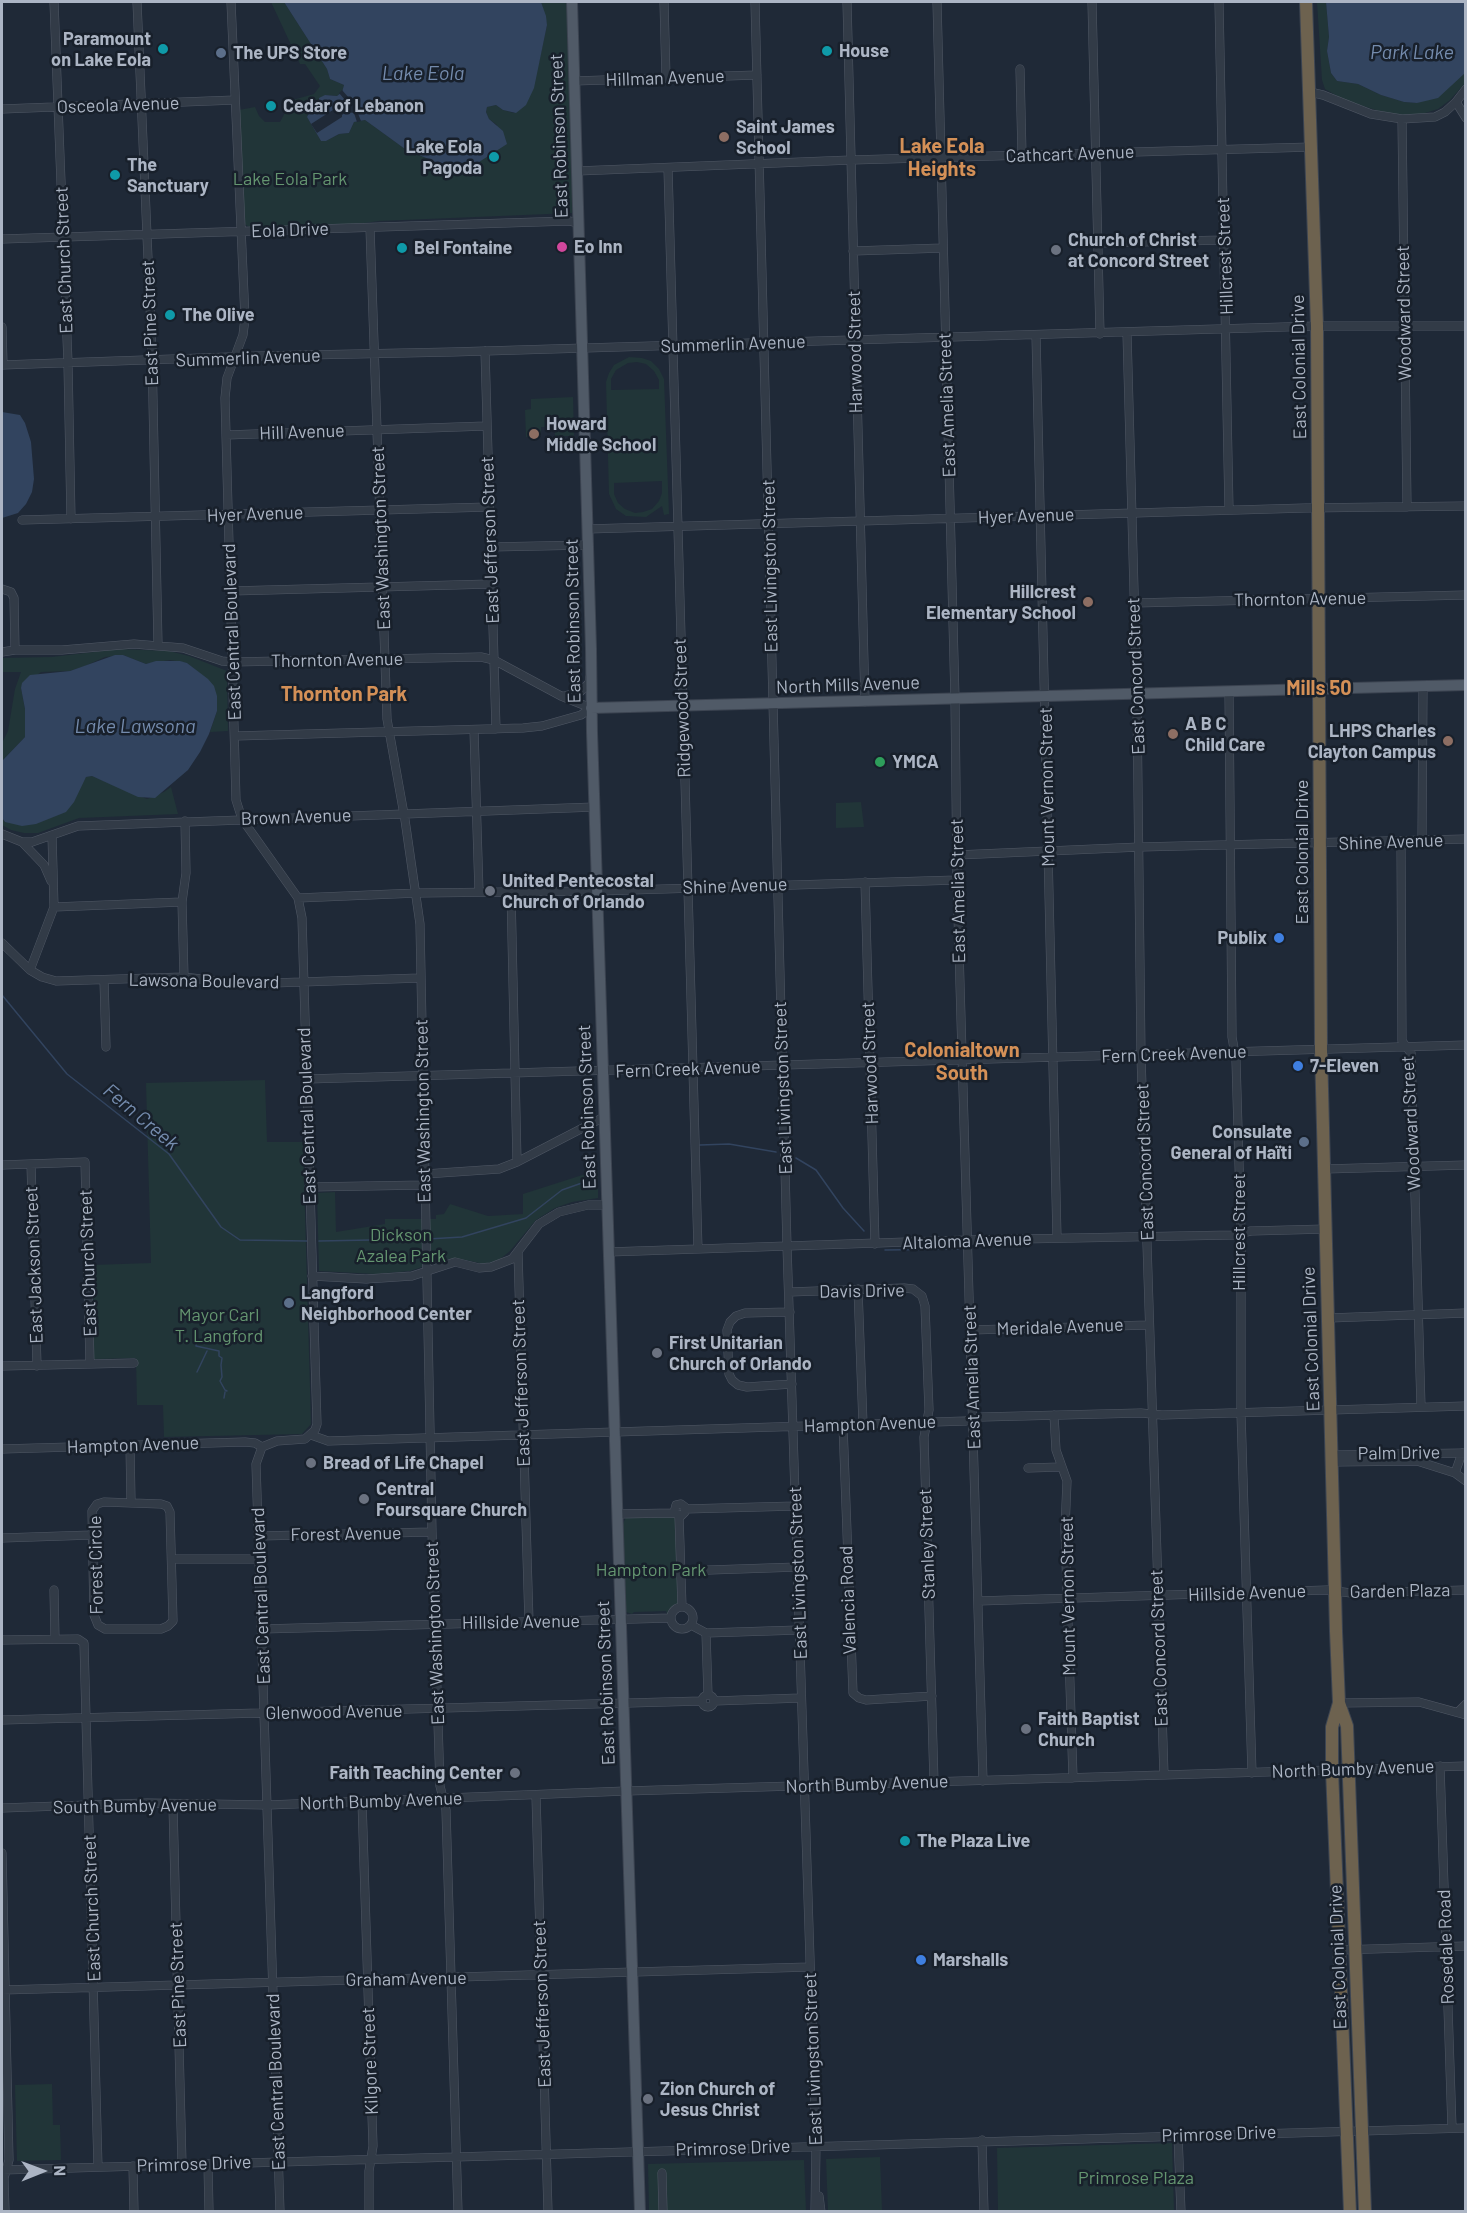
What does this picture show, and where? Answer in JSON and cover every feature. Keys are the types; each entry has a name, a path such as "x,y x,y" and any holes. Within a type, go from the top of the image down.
{"highway":[{"name":"East Colonial Drive","path":"1306,2 1317,326 1321,1050 1335,1592 1339,1703 1347,1726 1365,2211"},
{"name":"East Colonial Drive","path":"1339,1703 1332,1727 1332,1770 1350,2211"}],"main road":[{"name":"East Robinson Street","path":"572,2 591,708 640,2211"},
{"name":"North Mills Avenue","path":"591,708 1466,685"}],"street":[{"name":"East Church Street","path":"54,2 68,363 71,519"},
{"name":"East Pine Street","path":"137,2 152,361 158,645"},
{"name":"East Central Boulevard","path":"231,2 244,326 226,388 236,800 242,819 298,898 302,918 317,1424 311,1435"},
{"path":"664,2 666,78"},
{"name":"East Livingston Street","path":"755,2 789,1292 816,2145 815,2211"},
{"name":"Harwood Street","path":"847,2 865,702"},
{"name":"East Amelia Street","path":"937,2 951,518 957,880 983,1781"},
{"path":"1092,2 1100,334"},
{"name":"Hillcrest Street","path":"1219,2 1229,510"},
{"path":"1020,69 1022,155"},
{"name":"Hillman Avenue","path":"574,81 757,75"},
{"path":"1310,92 1371,114 1402,119 1435,117 1445,112 1466,89"},
{"name":"Osceola Avenue","path":"2,109 235,100"},
{"path":"1456,102 1466,118"},
{"name":"Woodward Street","path":"1402,119 1407,507"},
{"name":"Cathcart Avenue","path":"577,171 850,160 1312,147"},
{"name":"Ridgewood Street","path":"668,168 698,1249"},
{"name":"Eola Drive","path":"2,239 569,221 579,223"},
{"name":"East Washington Street","path":"370,228 389,731 417,893 420,924 429,1437 437,1709 440,1786 446,1810 458,2211"},
{"path":"1098,243 1224,240"},
{"path":"853,251 943,248"},
{"name":"Summerlin Avenue","path":"2,365 1317,326 1466,326"},
{"path":"2,327 2,365"},
{"name":"East Concord Street","path":"1127,333 1140,848 1141,1056 1164,1775"},
{"name":"Mount Vernon Street","path":"1036,335 1057,1238"},
{"name":"East Jefferson Street","path":"485,351 496,729"},
{"name":"Hill Avenue","path":"226,435 486,426"},
{"name":"Hyer Avenue","path":"587,529 1318,507 1466,506"},
{"name":"Hyer Avenue","path":"22,520 489,507"},
{"path":"490,547 588,544"},
{"path":"231,591 491,584"},
{"path":"2,589 11,592 14,598 15,650"},
{"name":"Thornton Avenue","path":"1134,603 1466,595"},
{"name":"Thornton Avenue","path":"2,651 62,651 110,645 158,645 183,648 232,662 474,657 494,660 561,696 591,708"},
{"path":"561,696 580,692 589,683 591,675"},
{"path":"1422,686 1422,840"},
{"name":"Hillcrest Street","path":"1229,691 1232,1037 1241,1233 1241,1413 1252,1773"},
{"name":"North Mills Avenue","path":"235,736 542,726 581,715 591,708"},
{"path":"474,730 478,892"},
{"name":"Brown Avenue","path":"22,842 32,842 78,826 595,807"},
{"path":"184,977 182,902 186,873 185,821"},
{"path":"2,834 22,842 44,865 53,888"},
{"path":"30,970 54,907 52,834"},
{"name":"Shine Avenue","path":"957,855 1466,839"},
{"name":"Woodward Street","path":"1401,841 1402,1041 1411,1053 1421,1407"},
{"name":"Shine Avenue","path":"298,898 957,880"},
{"name":"Harwood Street","path":"865,882 875,1244"},
{"path":"511,892 517,1162"},
{"path":"54,907 182,902"},
{"name":"Lawsona Boulevard","path":"2,943 30,970 56,981 184,977 243,984 420,978"},
{"path":"105,980 106,1047"},
{"name":"Fern Creek Avenue","path":"307,1079 1466,1045"},
{"path":"425,1173 500,1169 604,1117"},
{"name":"East Church Street","path":"31,1164 85,1162 90,1364"},
{"path":"2,1165 31,1164"},
{"name":"East Jackson Street","path":"31,1164 37,1366"},
{"path":"1325,1169 1466,1165"},
{"path":"309,1187 425,1185"},
{"path":"312,1276 366,1279 412,1276 455,1262 479,1268 491,1267 503,1264 518,1253 529,1234 539,1224 559,1212 588,1205 607,1205"},
{"name":"Altaloma Avenue","path":"608,1252 968,1240 1148,1238 1326,1229"},
{"name":"East Jefferson Street","path":"518,1253 529,1622"},
{"path":"858,1289 863,1424"},
{"name":"Davis Drive","path":"789,1292 912,1289 922,1296 926,1306"},
{"name":"Stanley Street","path":"926,1306 929,1410 924,1437 934,1782"},
{"path":"790,1312 745,1313 736,1316 730,1322 727,1330 727,1341 729,1374 738,1385 747,1387 792,1384"},
{"path":"1329,1318 1466,1313"},
{"name":"Meridale Avenue","path":"970,1330 1149,1325"},
{"path":"2,1366 134,1363"},
{"name":"Hampton Avenue","path":"311,1435 328,1441 927,1422 982,1417 1241,1413 1466,1406"},
{"name":"Mount Vernon Street","path":"1054,1415 1056,1450 1060,1467 1067,1481 1065,1528 1073,1778"},
{"name":"Valencia Road","path":"843,1425 852,1693 866,1700 932,1696"},
{"path":"262,1448 277,1441 299,1440 311,1435"},
{"name":"Hampton Avenue","path":"2,1449 245,1442 255,1443 262,1448"},
{"path":"130,1445 131,1502"},
{"name":"East Central Boulevard","path":"262,1448 256,1464 280,2211"},
{"path":"1455,1473 1464,1453"},
{"name":"Palm Drive","path":"1333,1458 1464,1453"},
{"name":"Palm Drive","path":"1333,1458 1417,1461 1455,1473 1466,1481"},
{"path":"1028,1468 1060,1467"},
{"name":"Forest Circle","path":"131,1502 167,1506 170,1512 173,1559 173,1621 168,1626 160,1629 105,1629 98,1625 94,1616 92,1535 92,1511 97,1504 131,1502"},
{"path":"617,1514 683,1515 685,1509 796,1506"},
{"path":"676,1514 682,1607"},
{"name":"Forest Avenue","path":"259,1536 432,1532"},
{"path":"2,1538 92,1535"},
{"path":"173,1559 260,1559"},
{"path":"680,1571 798,1567"},
{"path":"2,1640 55,1639 54,1590"},
{"name":"Garden Plaza","path":"1335,1592 1466,1590"},
{"name":"Hillside Avenue","path":"978,1601 1335,1592"},
{"path":"682,1607 689,1610 692,1614 691,1625 685,1629 678,1629 672,1623 674,1610 682,1607"},
{"name":"Hillside Avenue","path":"262,1629 671,1618"},
{"path":"691,1625 706,1633 800,1630"},
{"path":"706,1633 708,1699"},
{"name":"East Church Street","path":"55,1639 78,1639 84,1643 98,2167"},
{"name":"Glenwood Avenue","path":"2,1720 801,1698"},
{"path":"1339,1703 1419,1702 1462,1714 1466,1704"},
{"name":"Rosedale Road","path":"1440,1766 1452,2128"},
{"name":"North Bumby Avenue","path":"268,1805 626,1791 1466,1766"},
{"name":"East Jefferson Street","path":"536,1796 548,2211"},
{"name":"Kilgore Street","path":"362,1801 373,2146 369,2171 369,2211"},
{"name":"South Bumby Avenue","path":"2,1808 147,1803 268,1805"},
{"name":"East Pine Street","path":"173,1805 182,2164"},
{"path":"2,1853 3,1990 9,2160 4,2170 5,2211"},
{"path":"1340,1950 1466,1946"},
{"name":"Graham Avenue","path":"3,1990 810,1967"},
{"name":"Primrose Drive","path":"4,2170 982,2140 1466,2128"},
{"path":"1178,2136 1181,2211"},
{"path":"982,2140 984,2211"},
{"path":"208,2164 209,2211"},
{"path":"133,2166 135,2211"},
{"path":"662,2174 663,2211"},
{"name":"East Livingston Street","path":"816,2174 821,2211"}],"green space":[{"name":"Lake Eola Park","path":"271,2 284,2 327,69 330,79 344,85 342,92 337,96 325,95 319,100 319,105 311,109 307,117 321,141 349,133 354,122 365,120 405,149 440,164 479,162 497,125 489,119 486,112 487,107 496,105 514,113 539,62 547,25 541,2 568,2 572,213 379,221 350,225 251,228 246,225 244,223 239,110 255,107 265,122 280,122 289,101 314,94 320,86 305,64 300,64"},
{"path":"1317,2 1326,2 1329,37 1327,51 1331,73 1337,81 1358,84 1381,95 1404,102 1417,103 1465,72 1465,83 1450,100 1438,109 1422,114 1405,116 1344,100 1325,89 1322,80"},
{"path":"629,357 642,358 651,361 659,369 664,379 669,514 664,515 662,506 646,517 626,516 616,509 609,494 606,382 614,365","holes":["628,363 646,364 654,371 659,380 659,389 611,390 611,379 616,370","662,481 659,501 652,509 643,512 635,513 625,509 618,503 614,494 614,483"]},
{"path":"573,397 574,436 555,436 554,427 541,427 541,436 526,437 525,410 531,409 531,399"},
{"path":"119,649 169,651 227,671 228,731 210,732 217,711 197,671 187,663 170,660 146,664 123,655 105,657 70,671 41,672 21,688 25,709 25,737 2,761 2,743 8,731 15,689 21,672 2,672 2,658 52,657"},
{"path":"92,776 147,799 171,787 178,814 79,818 38,833 24,833 2,825 2,818 5,822 83,782 86,777"},
{"path":"861,802 864,827 836,828 836,803"},
{"name":"Mayor Carl T. Langford","path":"265,1080 267,1142 303,1142 311,1424 302,1434 164,1437 163,1405 137,1405 136,1358 94,1359 92,1265 151,1263 146,1083"},
{"name":"Dickson Azalea Park","path":"598,1170 598,1198 572,1202 555,1208 536,1220 510,1251 499,1260 484,1264 461,1259 446,1259 410,1271 376,1274 319,1271 317,1193 335,1192 336,1232 385,1224 385,1219 436,1219 436,1215 444,1214 450,1204 488,1216 523,1214 523,1194"},
{"name":"Hampton Park","path":"675,1516 679,1602 674,1611 667,1614 666,1611 634,1612 632,1614 626,1612 625,1609 622,1526 626,1517 652,1518"},
{"path":"52,2084 53,2125 60,2125 61,2160 17,2161 15,2085"},
{"name":"Primrose Plaza","path":"1172,2143 1174,2211 998,2211 997,2148"},
{"path":"880,2157 882,2211 828,2211 826,2159"},
{"path":"804,2160 806,2211 649,2211 648,2164"}],"water":[{"name":"Lake Eola","path":"284,2 541,2 547,25 534,88 526,105 516,113 503,110 496,105 487,107 486,112 489,119 503,131 507,144 479,162 440,164 405,149 365,120 354,122 349,133 321,141 307,117 311,109 319,105 319,98 325,95 337,96 342,92 344,85 330,79 327,69"},
{"name":"Park Lake","path":"1326,2 1465,2 1465,73 1438,98 1417,103 1404,102 1381,95 1358,84 1337,81 1331,73 1327,51 1329,37"},
{"path":"2,412 20,415 25,423 31,442 34,479 32,492 26,504 18,513 2,518"},
{"name":"Lake Lawsona","path":"115,655 123,655 146,664 156,661 180,661 187,663 208,679 214,686 217,696 217,711 200,752 188,770 155,798 138,797 92,776 86,777 74,802 66,812 36,824 22,826 5,822 2,818 2,761 25,737 22,683 30,675 70,671"}],"pier":[{"path":"342,90 349,98 358,101 357,111 361,121 357,122 354,113 346,112 317,133 311,124 336,108 339,110 344,107 345,100 339,93"}],"waterway":[{"name":"Fern Creek","path":"2,995 67,1074 169,1154 221,1227 240,1240 307,1241"},
{"name":"Fern Creek","path":"700,1145 729,1144 776,1152"},
{"name":"Fern Creek","path":"796,1158 816,1170 843,1208 864,1231"},
{"name":"Fern Creek","path":"428,1239 462,1237 526,1218 562,1190 596,1178"},
{"name":"Fern Creek","path":"319,1241 424,1239"},
{"name":"Fern Creek","path":"885,1250 959,1249"},
{"path":"197,1338 196,1346 219,1351 219,1356 222,1358 220,1381 227,1391"},
{"path":"197,1372 207,1351"},
{"path":"224,1398 225,1392"}],"place":[{"name":"Paramount on Lake Eola","path":"163,49"},
{"name":"House","path":"827,51"},
{"name":"The UPS Store","path":"221,53"},
{"name":"Cedar of Lebanon","path":"271,106"},
{"name":"Saint James School","path":"724,137"},
{"name":"Lake Eola Pagoda","path":"494,157"},
{"name":"The Sanctuary","path":"115,175"},
{"name":"Eo Inn","path":"562,247"},
{"name":"Bel Fontaine","path":"402,248"},
{"name":"Church of Christ at Concord Street","path":"1056,250"},
{"name":"The Olive","path":"170,315"},
{"name":"Howard Middle School","path":"534,434"},
{"name":"Hillcrest Elementary School","path":"1088,602"},
{"name":"A B C Child Care","path":"1173,734"},
{"name":"LHPS Charles Clayton Campus","path":"1448,741"},
{"name":"YMCA","path":"880,762"},
{"name":"United Pentecostal Church of Orlando","path":"490,891"},
{"name":"Publix","path":"1279,938"},
{"name":"7-Eleven","path":"1298,1066"},
{"name":"Consulate General of Haïti","path":"1304,1142"},
{"name":"Langford Neighborhood Center","path":"289,1303"},
{"name":"First Unitarian Church of Orlando","path":"657,1353"},
{"name":"Bread of Life Chapel","path":"311,1463"},
{"name":"Central Foursquare Church","path":"364,1499"},
{"name":"Faith Baptist Church","path":"1026,1729"},
{"name":"Faith Teaching Center","path":"515,1773"},
{"name":"The Plaza Live","path":"905,1841"},
{"name":"Marshalls","path":"921,1960"},
{"name":"Zion Church of Jesus Christ","path":"648,2099"}],"district":[{"name":"Lake Eola Heights","path":"942,158"},
{"name":"Mills 50","path":"1319,688"},
{"name":"Thornton Park","path":"344,694"},
{"name":"Colonialtown South","path":"962,1062"}]}
